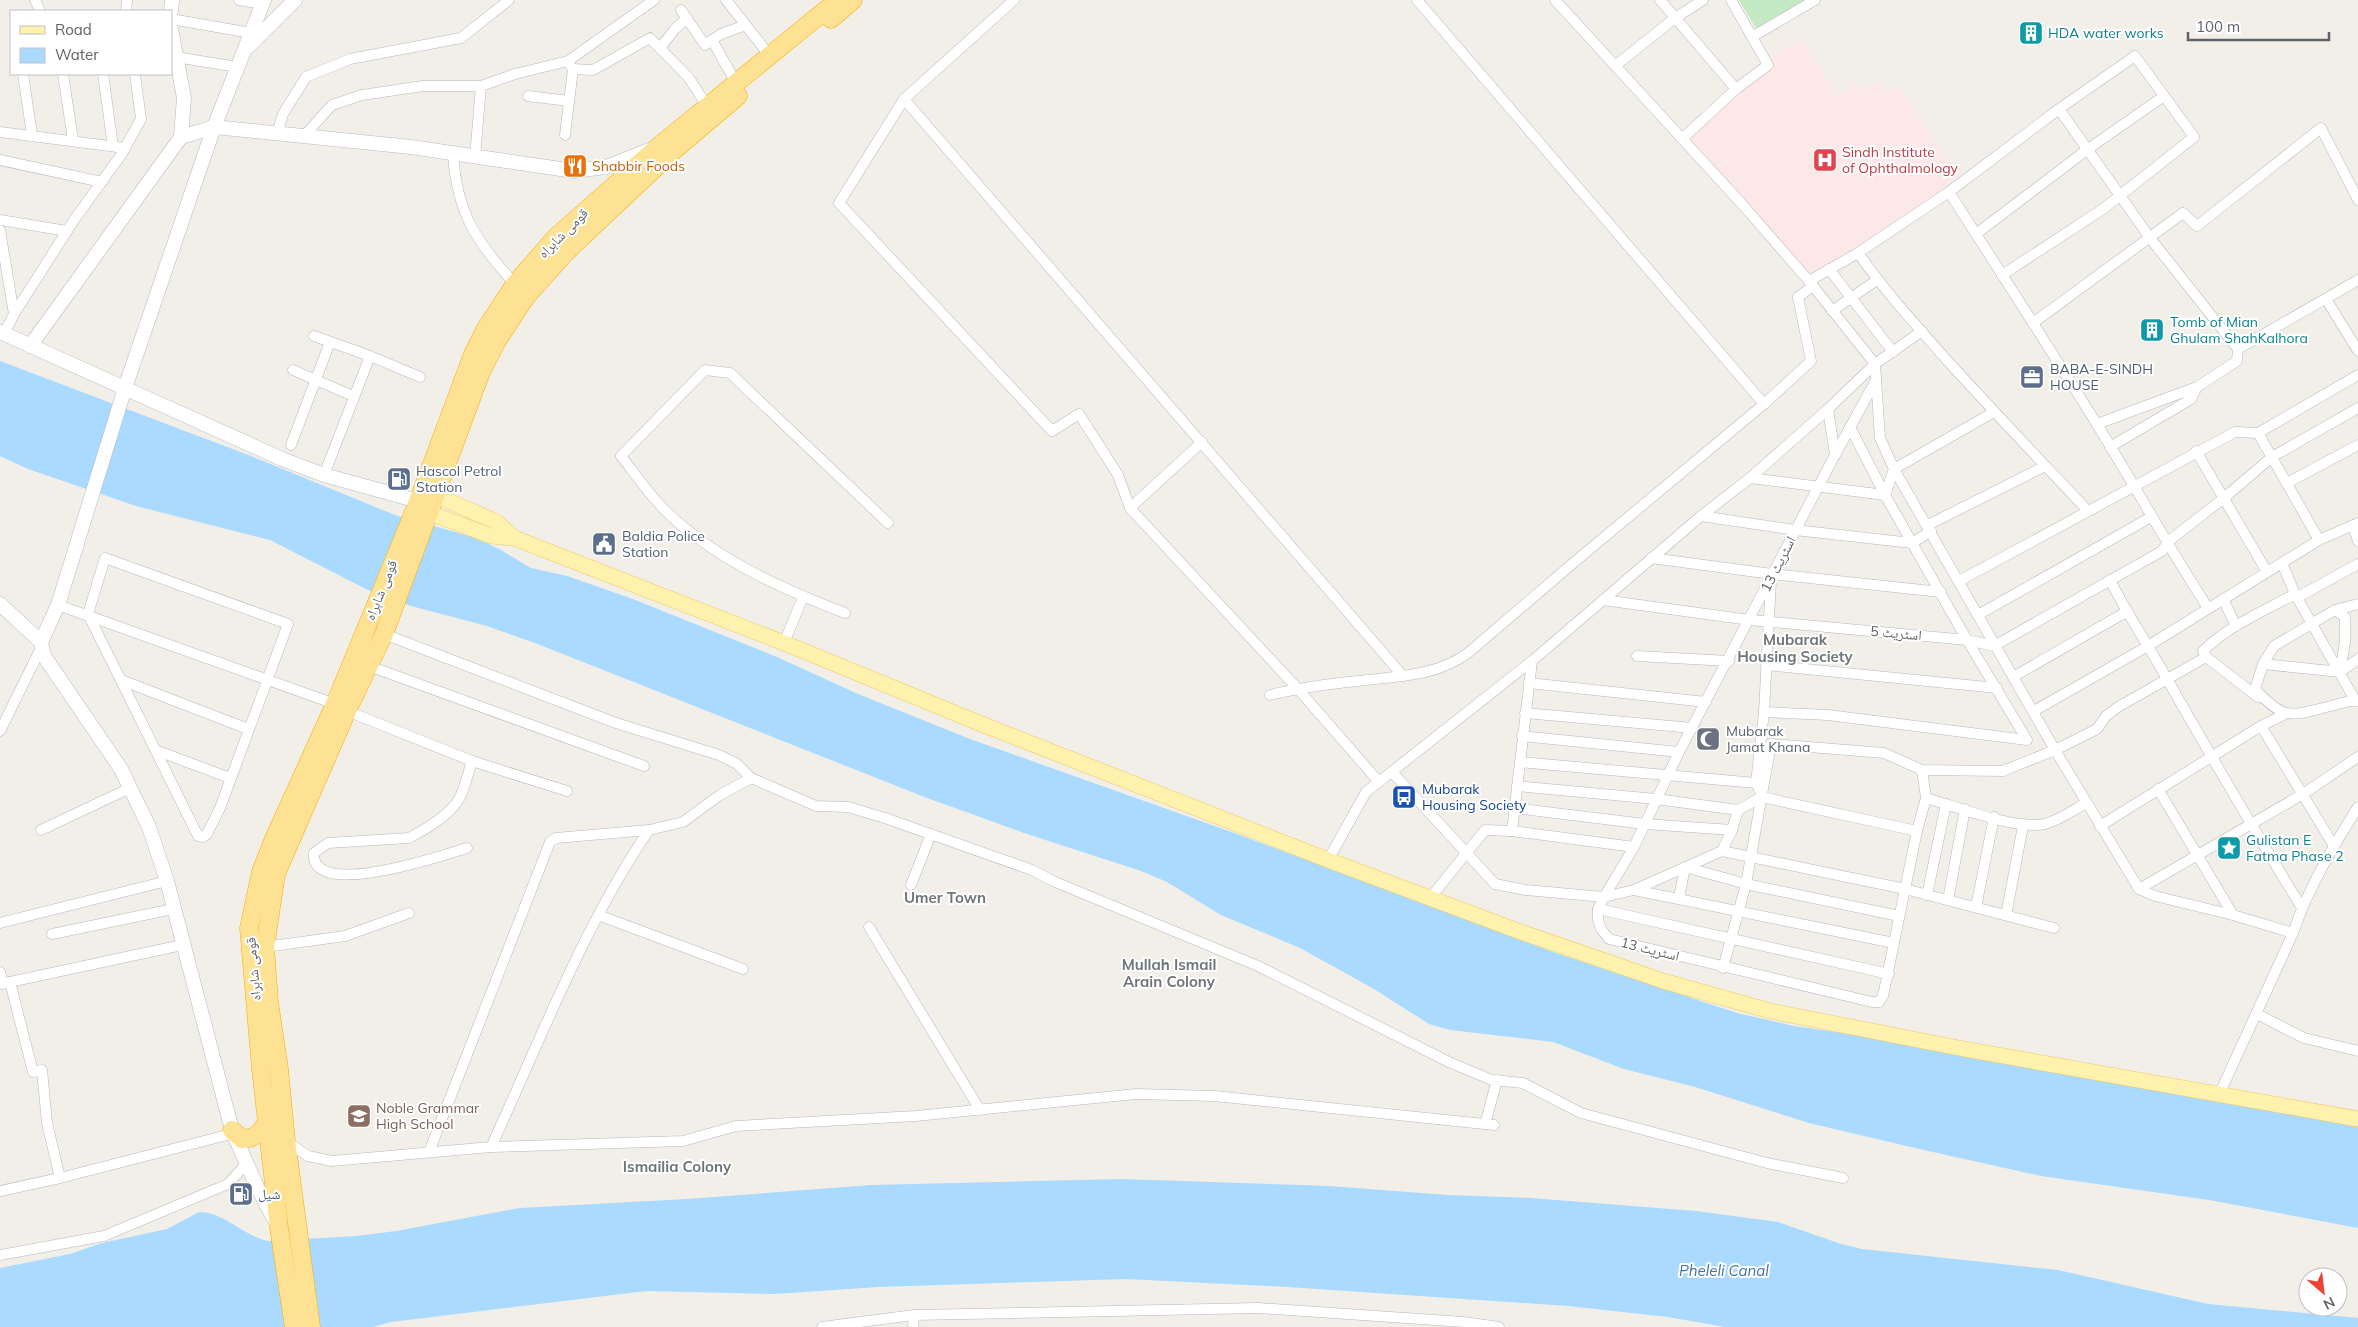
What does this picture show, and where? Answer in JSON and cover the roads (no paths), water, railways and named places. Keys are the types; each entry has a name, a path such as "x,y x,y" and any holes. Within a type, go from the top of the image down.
{"highway":[{"name":"قومی شاہراہ","path":"311,1327 299,1224 286,1141 274,1100 249,928 262,872 281,844 341,708 366,626 423,510 437,496 485,330 515,284 556,237 659,146 838,0"},
{"name":"قومی شاہراہ","path":"341,708 369,666 384,634 423,510 474,370 498,341 526,298 567,251 672,152 853,0"},
{"name":"قومی شاہراہ","path":"281,844 265,947 274,1100 267,1121 279,1228 294,1327"},
{"path":"234,1132 242,1139 250,1138 258,1134 267,1121"}],"main road":[{"path":"437,496 497,522 514,538"},
{"path":"423,510 491,536 514,538 784,643 984,725 1328,860 1518,931 1663,981 1770,1011 2358,1119"}],"street":[{"path":"0,731 58,605 125,388 214,127 263,2 239,0"},
{"path":"244,52 295,0"},
{"path":"276,134 283,114 306,77 350,59 461,38 509,0"},
{"path":"570,65 654,0"},
{"path":"726,0 770,56"},
{"path":"1014,0 904,99 839,203 1052,431 1079,414 1118,475 1130,508 1298,689 1379,782"},
{"path":"1417,0 1764,404"},
{"path":"1554,0 1616,66 1811,283 1876,364 1880,438 1894,468 1930,528 1994,646 2139,889 2154,896 2233,915 2294,933"},
{"path":"1660,0 1736,89"},
{"path":"1616,66 1675,18 1702,0"},
{"path":"1682,139 1736,89 1768,65 1731,0"},
{"path":"1752,37 1815,0"},
{"path":"660,48 684,14 705,45 721,34 746,25"},
{"path":"172,19 251,33"},
{"path":"30,346 181,137 184,98 172,35"},
{"path":"304,136 332,105 362,95 424,86 481,86 515,74 570,65 593,70 650,38 690,78 707,106"},
{"path":"712,40 736,83"},
{"path":"1270,695 1298,689 1429,672 1452,665 1764,404 1811,361 1798,297 1811,283 1949,192 2059,109 2135,56 2194,136 2118,195 2103,209 2002,275"},
{"path":"176,57 237,67"},
{"path":"565,135 569,101 570,65"},
{"path":"23,75 32,135"},
{"path":"63,75 73,140"},
{"path":"103,75 113,146"},
{"path":"134,75 141,119 125,148 67,231 2,333 282,459 423,510"},
{"path":"475,157 481,86"},
{"path":"528,96 569,101"},
{"path":"1976,234 2164,96"},
{"path":"904,99 1403,676"},
{"path":"2059,109 2150,238 2238,349 2237,361 2197,387 2097,424"},
{"path":"181,137 214,127 411,147 574,171 606,167 659,146"},
{"path":"2033,323 2183,212 2197,226 2321,128 2358,200"},
{"path":"0,132 125,148"},
{"path":"453,154 455,184 469,224 491,258 515,284"},
{"path":"0,160 102,182"},
{"path":"1949,192 2097,424 2134,485 2150,518 2208,608"},
{"path":"0,220 67,231"},
{"path":"0,230 14,314"},
{"path":"1858,252 1877,280 1922,331 1994,412 2088,511"},
{"path":"1830,269 1893,352"},
{"path":"1832,311 1877,280"},
{"path":"2238,349 2358,280"},
{"path":"2326,299 2358,351"},
{"path":"1328,860 1366,792 1532,660 1701,516 1750,478 1876,364 1922,331"},
{"path":"314,336 370,356 420,377"},
{"path":"291,445 330,342"},
{"path":"324,475 370,356"},
{"path":"293,370 353,396"},
{"path":"845,613 803,597 728,559 699,539 668,514 621,456 705,370 730,373 888,523"},
{"path":"1959,581 2196,451 2235,432 2258,433 2358,375"},
{"name":"اسٹریٹ 13","path":"1876,379 1817,487 1750,620 1679,752 1634,847 1604,897 1598,910 1599,924 1609,939 1724,968 1878,1002 1884,996 1917,830 1926,798 1922,770"},
{"path":"2110,447 2192,399 2197,387"},
{"path":"1994,646 2162,551 2170,540 2224,498 2272,457 2358,408"},
{"path":"1828,409 1834,455"},
{"path":"1885,495 1894,468 1994,412"},
{"path":"1764,712 1828,715 2028,740 1967,640 1885,495 1850,427"},
{"path":"2258,433 2319,540"},
{"path":"1130,508 1202,442"},
{"path":"2287,483 2358,446"},
{"path":"2196,451 2267,572"},
{"path":"1701,516 1795,530 1912,543 1930,528 2045,466"},
{"path":"1750,478 1885,495"},
{"path":"1978,615 2150,518"},
{"path":"2034,712 2148,646 2319,540 2356,524 2358,541"},
{"path":"105,558 288,624 220,808 206,834 202,837 198,836 88,614 105,558"},
{"path":"1651,558 1772,574 1941,592"},
{"path":"2100,826 2261,726 2285,714 2302,713 2356,701 2314,623 2297,596 2282,563"},
{"path":"2285,714 2272,708 2206,657 2203,651 2214,640 2236,626 2358,564"},
{"path":"1762,797 1756,783 1764,712 1772,574"},
{"path":"2110,580 2126,612 2168,679 2250,825 2302,908"},
{"path":"784,643 803,597"},
{"path":"2223,599 2236,626"},
{"name":"اسٹریٹ 5","path":"1603,600 1750,620 1967,640 1994,646"},
{"path":"0,604 41,645 44,656 121,769 149,827 167,881 182,945 234,1132 257,1187 279,1228"},
{"path":"58,605 88,614 267,680 472,761 567,792"},
{"path":"2272,708 2255,688 2263,664 2274,646 2335,610 2357,606"},
{"path":"2335,610 2345,618 2345,642 2340,672"},
{"path":"2013,677 2126,612"},
{"path":"384,634 616,723 719,755 737,764 751,778 816,806 848,807 1032,870 1053,881 1258,966 1451,1063 1497,1080 1523,1083 1581,1113 1767,1163 1843,1178"},
{"path":"1637,656 1729,660"},
{"path":"1724,968 1746,884 1771,744 1884,752 1922,770 2003,771 2055,750 2097,729 2106,716 2118,707 2206,657"},
{"path":"2263,664 2340,672 2358,659"},
{"path":"1512,831 1532,660"},
{"path":"1766,665 1997,688"},
{"path":"369,666 644,766"},
{"path":"121,680 248,729"},
{"path":"1529,683 1706,702"},
{"path":"1525,713 1693,728"},
{"path":"2261,726 2334,846"},
{"path":"1522,736 1679,752"},
{"path":"156,750 230,778"},
{"path":"2139,889 2303,794 2358,756"},
{"path":"467,848 402,868 365,874 329,873 318,868 313,859 314,852 328,843 409,838 421,832 448,811 459,799 472,761"},
{"path":"1520,762 1756,783"},
{"path":"1392,772 1495,884 1526,890 1604,897 1634,890 1722,851 1927,895 2054,928"},
{"path":"428,1152 550,842 556,838 649,830 683,822 720,795 751,778"},
{"path":"1517,786 1656,799 1738,810 1762,797 1917,830"},
{"path":"40,830 130,788"},
{"path":"2158,789 2233,915"},
{"path":"1926,798 2023,826 2045,824 2086,803"},
{"path":"1927,895 1946,804"},
{"path":"2220,1094 2294,933 2302,908 2334,846 2358,807"},
{"path":"1514,808 1645,824 1732,830"},
{"path":"1948,900 1965,809"},
{"path":"1722,851 1732,830 1738,810"},
{"path":"1976,907 1994,817"},
{"path":"2006,915 2023,826"},
{"path":"491,1147 598,915 624,867 649,830"},
{"path":"1431,897 1485,830 1512,831 1634,847"},
{"path":"911,885 931,834"},
{"path":"1685,867 1746,884 1899,916"},
{"path":"1679,898 1685,867"},
{"path":"0,923 167,881"},
{"path":"1634,890 1894,943"},
{"path":"52,934 173,908"},
{"path":"1598,910 1888,974"},
{"path":"265,947 345,936 409,914"},
{"path":"598,915 743,969"},
{"path":"869,927 980,1110"},
{"path":"4,984 182,945"},
{"path":"0,972 33,1072 42,1070 47,1123 60,1178"},
{"path":"2257,1014 2304,1038 2358,1051"},
{"path":"286,1141 308,1156 332,1162 491,1147 683,1141 736,1126 916,1116 1136,1094 1215,1096 1489,1124 1497,1080"},
{"path":"0,1191 60,1178 234,1132"},
{"path":"0,1255 104,1236 228,1184 247,1163"},
{"path":"822,1327 914,1315 1258,1308 1464,1322 1499,1327"},
{"path":"913,1327 914,1315"}],"water":[{"path":"0,361 251,456 395,515 476,538 531,568 567,576 633,599 777,657 858,694 970,739 1237,834 1553,952 1737,1013 1794,1026 1871,1037 2358,1126 2358,1228 2209,1200 2041,1176 1809,1123 1695,1087 1624,1069 1553,1042 1450,1030 1429,1024 1374,989 1300,948 1221,915 1167,882 1141,871 1024,833 927,798 535,643 487,626 411,606 368,590 270,540 136,506 28,469 0,456"},
{"name":"Pheleli Canal","path":"1121,1179 1329,1186 1448,1195 1531,1198 1696,1211 1778,1222 1841,1244 1862,1249 2058,1270 2208,1304 2298,1312 2298,1317 2358,1318 2358,1327 1725,1327 1668,1317 1568,1306 1288,1287 1126,1279 878,1287 775,1294 646,1291 391,1322 373,1327 0,1327 0,1268 70,1254 102,1243 167,1229 199,1212 217,1216 251,1235 269,1241 356,1236 396,1231 520,1208 687,1199 871,1185"}],"place":[{"name":"HDA water works","path":"2031,33"},
{"name":"Sindh Institute of Ophthalmology","path":"1825,160"},
{"name":"Shabbir Foods","path":"575,166"},
{"name":"Tomb of Mian Ghulam ShahKalhora","path":"2152,330"},
{"name":"BABA-E-SINDH HOUSE","path":"2032,377"},
{"name":"Hascol Petrol Station","path":"399,479"},
{"name":"Baldia Police Station","path":"604,544"},
{"name":"Mubarak Jamat Khana","path":"1708,739"},
{"name":"Mubarak Housing Society","path":"1404,797"},
{"name":"Gulistan E Fatma Phase 2","path":"2229,848"},
{"name":"Noble Grammar High School","path":"359,1116"},
{"name":"شیل","path":"241,1194"}],"district":[{"name":"Mubarak Housing Society","path":"1795,648"},
{"name":"Umer Town","path":"945,897"},
{"name":"Mullah Ismail Arain Colony","path":"1169,972"},
{"name":"Ismailia Colony","path":"677,1166"}]}
